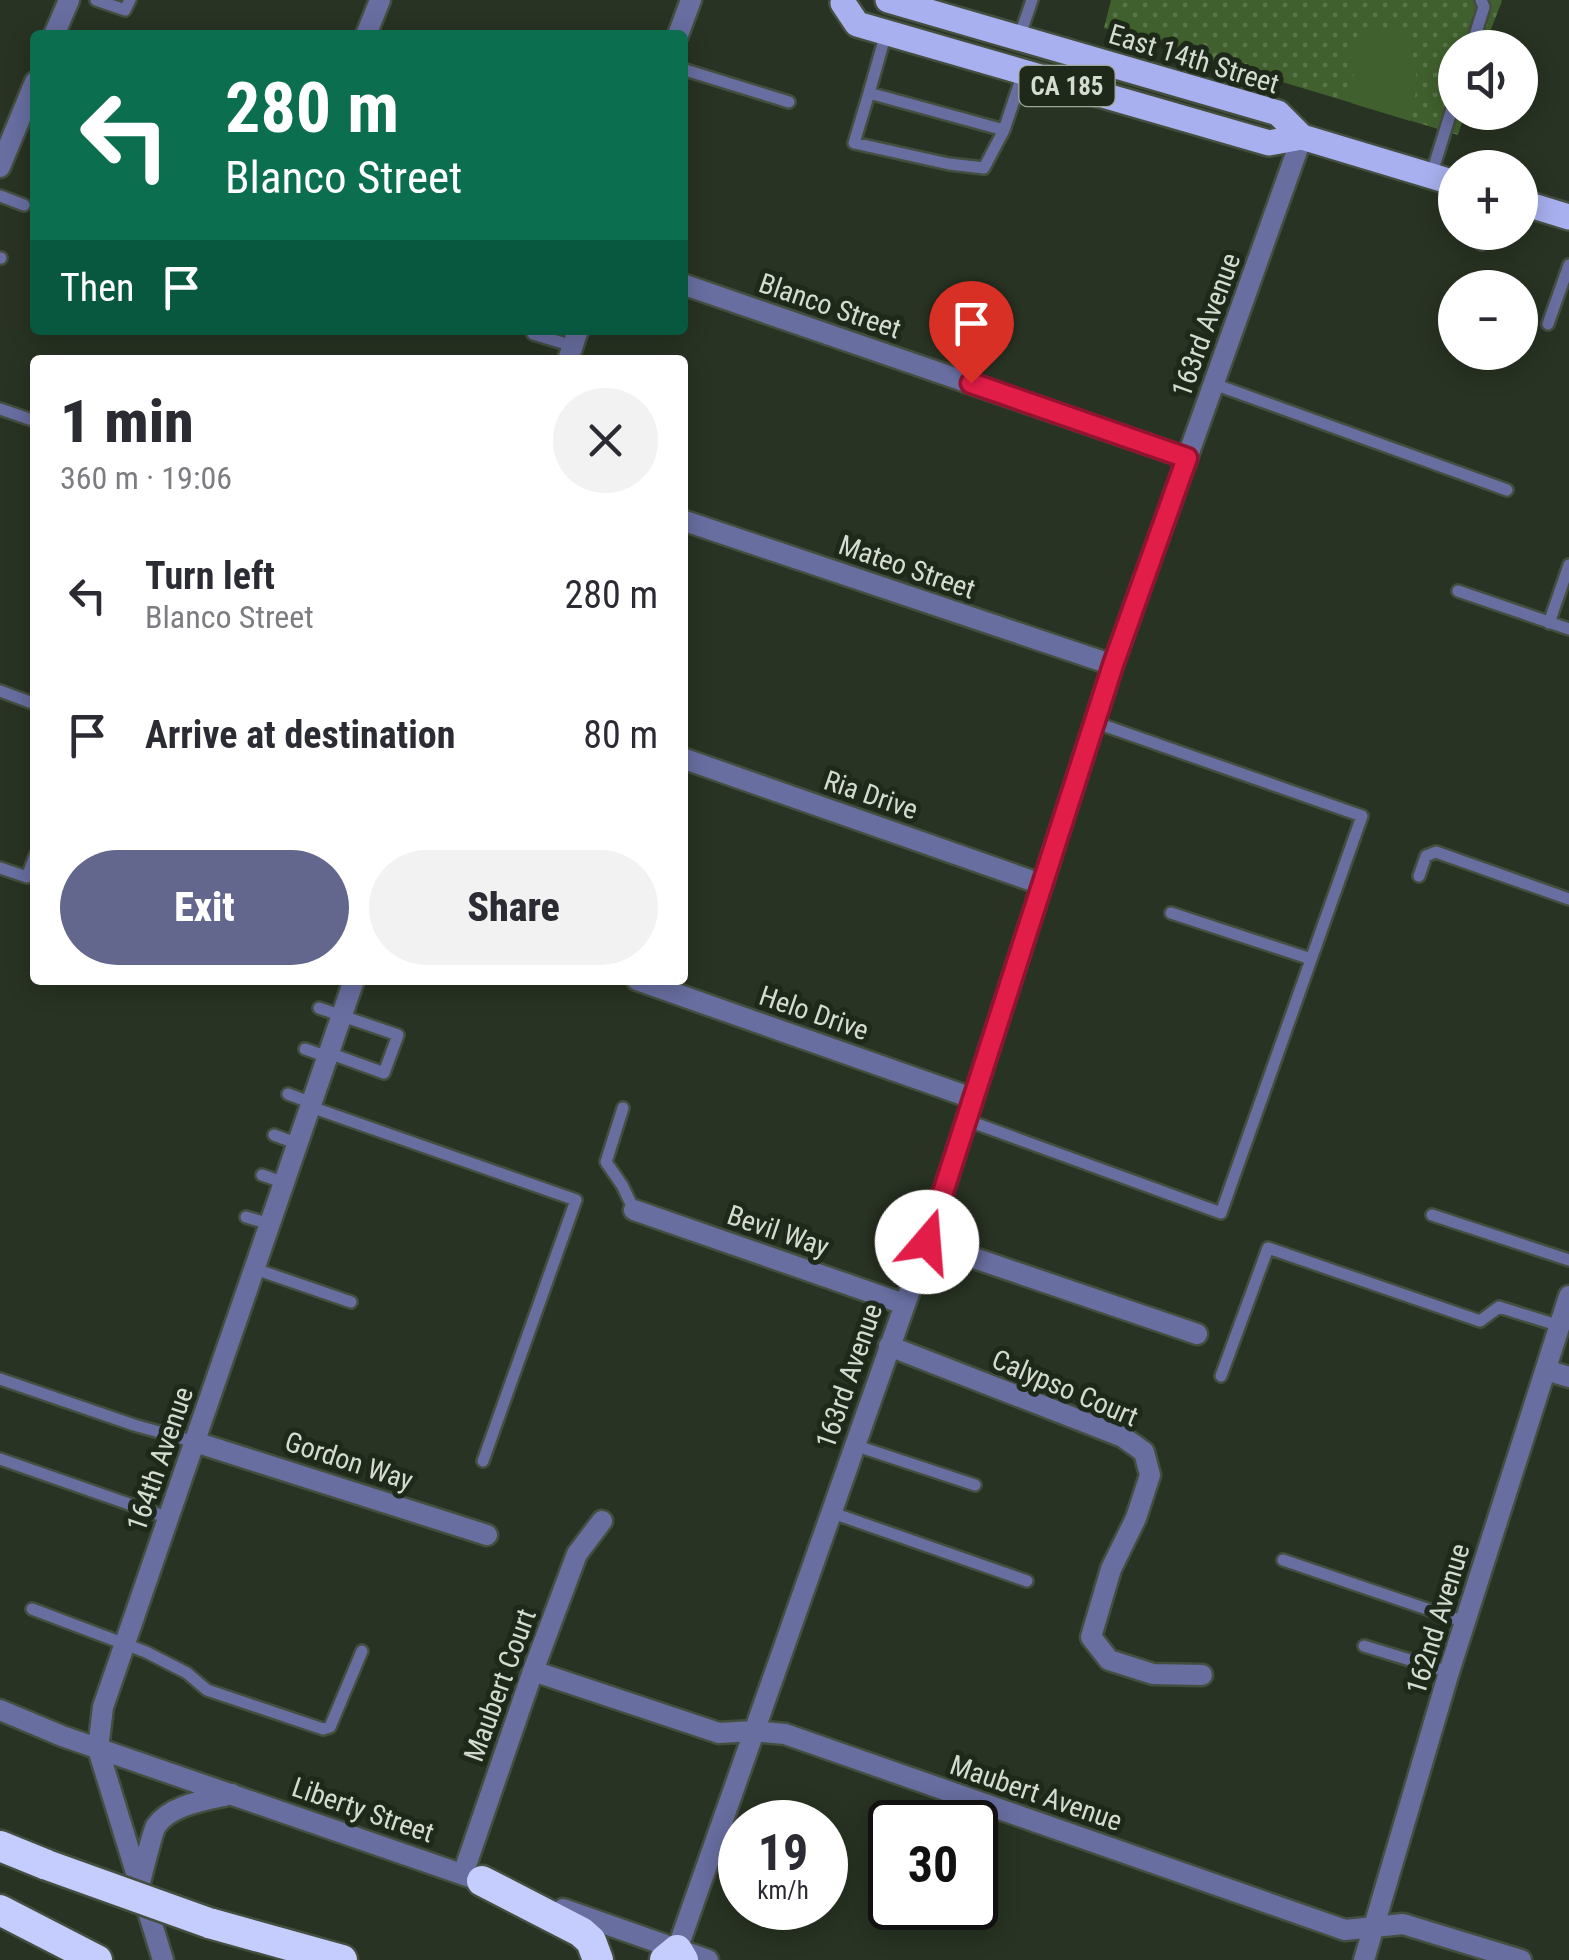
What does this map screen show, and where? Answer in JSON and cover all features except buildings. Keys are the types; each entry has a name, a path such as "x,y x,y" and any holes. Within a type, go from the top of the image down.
{"highway":[{"path":"0,1846 209,1923 342,1960"},
{"path":"473,1878 582,1932 598,1960"},
{"path":"0,1910 90,1956"}],"main road":[{"name":"East 14th Street","path":"888,0 1278,113 1302,138"},
{"name":"East 14th Street","path":"843,1 857,24 1023,74 1269,143 1302,138 1438,178"},
{"path":"1538,208 1569,217"}],"street":[{"path":"56,30 69,0"},
{"path":"368,30 380,0"},
{"path":"680,30 691,0"},
{"path":"0,167 5,142 30,92"},
{"name":"163rd Avenue","path":"675,1957 927,1242 1113,665 1302,138"},
{"name":"Blanco Street","path":"688,286 1187,458"},
{"name":"Mateo Street","path":"688,522 1113,665"},
{"name":"Ria Drive","path":"688,760 1042,884"},
{"name":"164th Avenue","path":"163,1960 98,1749 103,1707 352,985"},
{"name":"Helo Drive","path":"651,985 972,1098"},
{"name":"Bevil Way","path":"634,1210 904,1304"},
{"path":"927,1242 1197,1334"},
{"name":"162nd Avenue","path":"1364,1960 1449,1672 1569,1296"},
{"name":"Calypso Court","path":"889,1346 1123,1437 1144,1452 1150,1476 1136,1518 1111,1569 1091,1637 1110,1660 1152,1674 1202,1675"},
{"path":"1546,1370 1569,1377"},
{"name":"Gordon Way","path":"195,1442 487,1535"},
{"name":"Maubert Court","path":"473,1878 533,1671 578,1554 602,1521"},
{"name":"Maubert Avenue","path":"533,1671 719,1733 784,1734 1345,1930 1403,1924 1520,1960"},
{"name":"Liberty Street","path":"0,1710 98,1749 473,1878 675,1957 708,1960"},
{"path":"140,1882 156,1826 191,1804 232,1794"}],"lane":[{"path":"96,0 126,10 130,0"},
{"path":"1018,38 1032,0"},
{"path":"1477,30 1484,6 1481,0"},
{"path":"886,33 854,143 984,168 1004,130 1023,74"},
{"path":"688,71 788,102"},
{"path":"868,93 1004,130"},
{"path":"0,196 24,205"},
{"path":"1548,324 1569,265"},
{"path":"537,335 573,345"},
{"path":"1214,384 1507,490"},
{"path":"0,409 30,419"},
{"path":"1549,622 1569,565"},
{"path":"1458,592 1569,629"},
{"path":"0,691 30,702"},
{"path":"966,1120 1221,1213 1362,816 1094,722"},
{"path":"1419,876 1426,856 1436,852 1569,899"},
{"path":"0,868 27,878 30,870"},
{"path":"1170,913 1311,959"},
{"path":"305,1049 384,1073 398,1035 319,1008"},
{"path":"288,1094 576,1200 483,1460"},
{"path":"623,1108 606,1162 634,1210"},
{"path":"274,1135 298,1144"},
{"path":"262,1175 284,1182"},
{"path":"1432,1215 1569,1260"},
{"path":"246,1217 270,1224"},
{"path":"1221,1376 1268,1248 1480,1321 1499,1308 1560,1326"},
{"path":"255,1269 351,1302"},
{"path":"0,1379 195,1442"},
{"path":"854,1445 975,1486"},
{"path":"0,1460 169,1518"},
{"path":"830,1512 1028,1581"},
{"path":"1283,1560 1465,1622"},
{"path":"32,1609 188,1673 207,1690 324,1730 330,1727 362,1651"},
{"path":"1364,1646 1449,1672"}],"green space":[{"path":"1111,0 1502,1 1491,30 1438,30 1438,129 1104,28"},
{"path":"1402,26 1416,73 1410,121 1351,103 1354,78 1344,56 1373,30 1385,35"}],"route":[{"path":"927,1242 1113,665 1187,458 971,383"}]}
